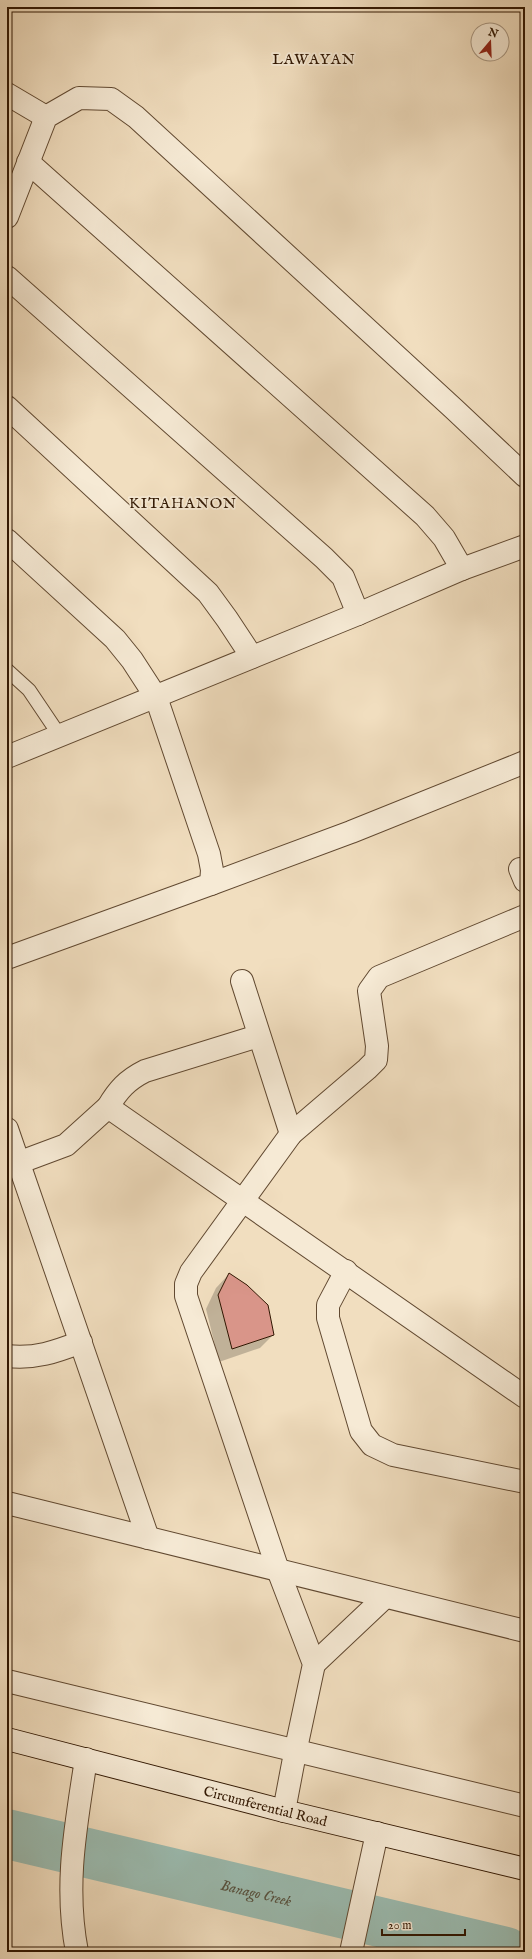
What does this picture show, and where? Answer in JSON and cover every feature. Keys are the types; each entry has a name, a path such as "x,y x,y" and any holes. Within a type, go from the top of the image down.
{"street":[{"path":"7,94 46,117"},
{"path":"7,218 46,117 79,98 112,99 136,117 466,419 525,476"},
{"path":"28,162 425,516 444,538 462,569"},
{"path":"7,277 324,558 343,577 358,614"},
{"path":"7,407 208,593 252,657"},
{"path":"7,540 115,639 132,660 156,697 209,854 212,870 211,884"},
{"path":"7,758 358,614 462,569 525,546"},
{"path":"7,958 351,832 525,762"},
{"path":"284,1811 314,1664 278,1570 186,1296 186,1284 191,1272 241,1200 290,1134 376,1060 376,1046 370,991 379,977 525,916"},
{"path":"242,981 290,1134"},
{"path":"13,1166 66,1145 108,1107 118,1089 131,1078 145,1071 258,1036"},
{"path":"108,1107 346,1271 525,1397"},
{"path":"7,1128 13,1166 81,1342 148,1538"},
{"path":"346,1271 328,1305 328,1318 361,1431 372,1446 393,1455 525,1482"},
{"path":"7,1356 32,1358 47,1355 81,1342"},
{"path":"7,1503 525,1631"},
{"path":"314,1664 385,1597"},
{"path":"7,1681 295,1752 525,1806"},
{"name":"Circumferential Road","path":"7,1739 284,1811 525,1869"},
{"path":"77,1952 72,1924 71,1862 86,1760"},
{"path":"351,1952 360,1918 377,1833"}],"lane":[{"path":"7,670 28,690 60,736"}],"building":[{"path":"229,1273 247,1285 268,1305 274,1335 232,1349 218,1295"}],"waterway":[{"name":"Banago Creek","path":"7,1834 506,1952"}],"district":[{"name":"LAWAYAN","path":"314,59"},
{"name":"KITAHANON","path":"183,503"}]}
